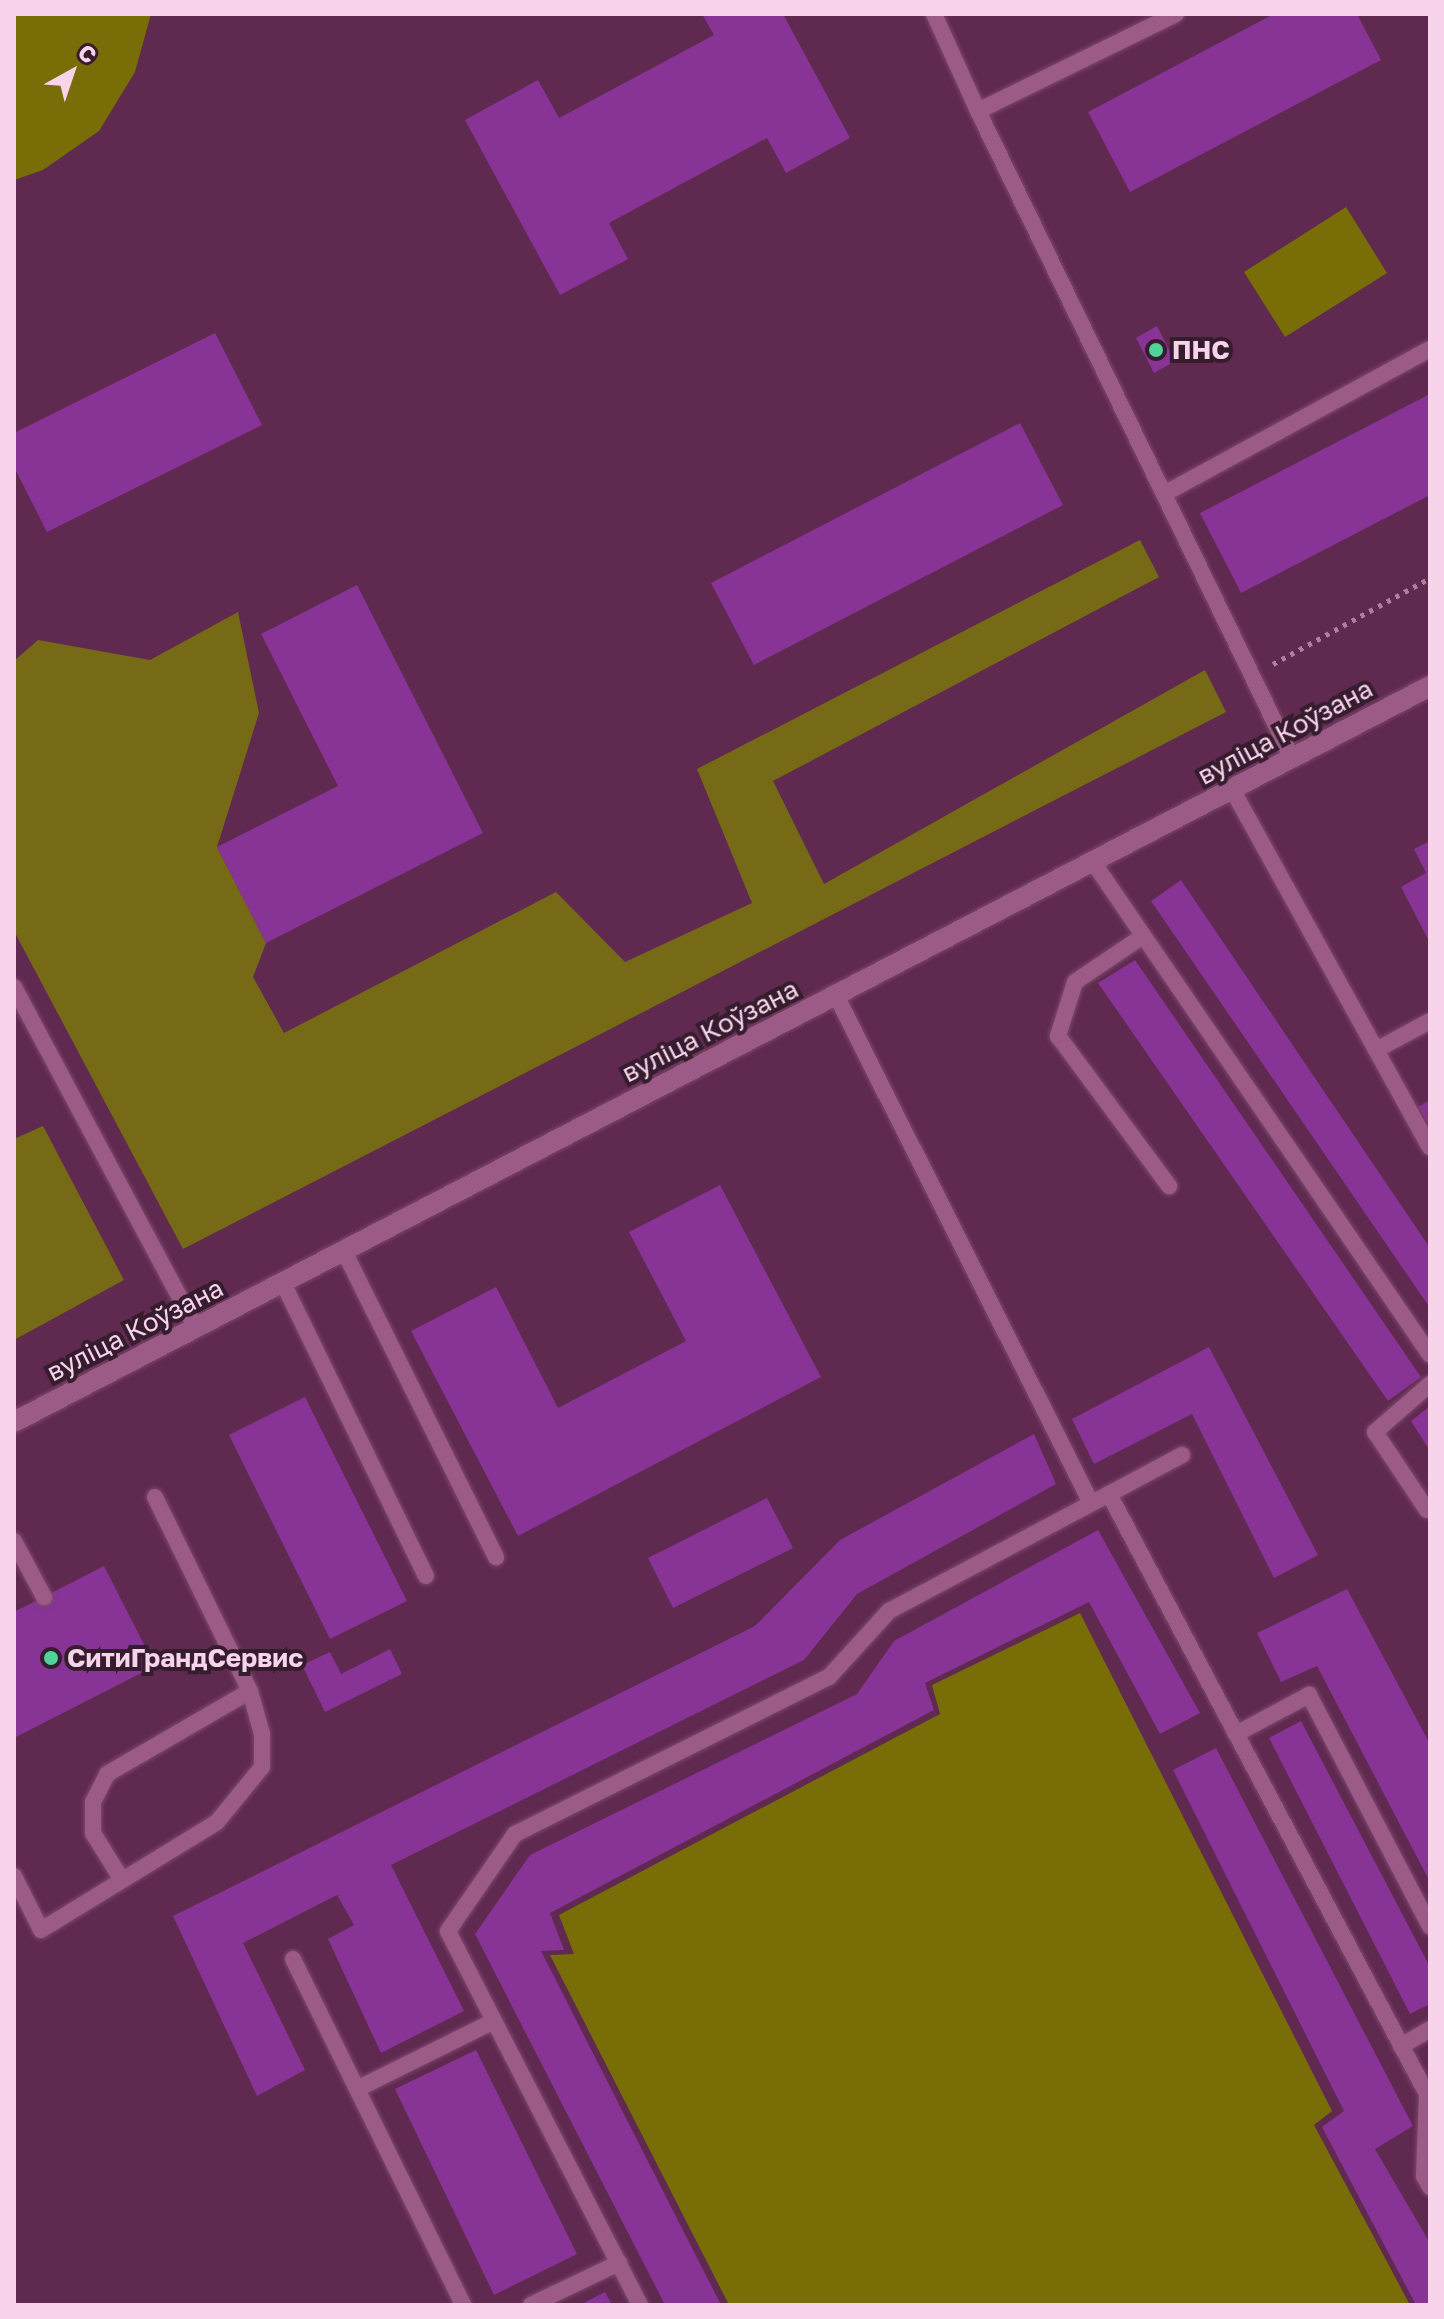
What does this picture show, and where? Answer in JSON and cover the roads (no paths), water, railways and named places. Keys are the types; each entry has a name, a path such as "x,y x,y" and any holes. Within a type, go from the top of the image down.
{"street":[{"name":"вуліца Коўзана","path":"14,1422 1430,686"}],"lane":[{"path":"934,14 978,111 1292,758"},
{"path":"978,111 1176,14"},
{"path":"1164,494 1430,349"},
{"path":"1232,789 1430,1147"},
{"path":"1093,862 1430,1355"},
{"path":"1143,936 1075,982 1058,1036 1169,1186"},
{"path":"14,987 196,1328"},
{"path":"836,995 1091,1503"},
{"path":"1376,1050 1430,1021"},
{"path":"344,1251 496,1557"},
{"path":"283,1283 426,1576"},
{"path":"1427,1510 1375,1432 1430,1384"},
{"path":"640,2305 448,1931 515,1834 829,1677 889,1611 1182,1455"},
{"path":"1109,1494 1427,2094 1424,2176 1430,2187"},
{"path":"14,1876 41,1930 217,1822 248,1788 262,1767 262,1734 250,1691 155,1497"},
{"path":"17,1553 44,1597"},
{"path":"122,1880 93,1833 93,1802 107,1774 250,1691"},
{"path":"1236,1734 1309,1695 1430,1926"},
{"path":"293,1959 463,2305"},
{"path":"357,2089 494,2021"},
{"path":"1401,2046 1430,2029"},
{"path":"531,2305 619,2263"}],"place":[{"name":"ПНС","path":"1156,350"},
{"name":"СитиГрандСервис","path":"51,1658"}]}
